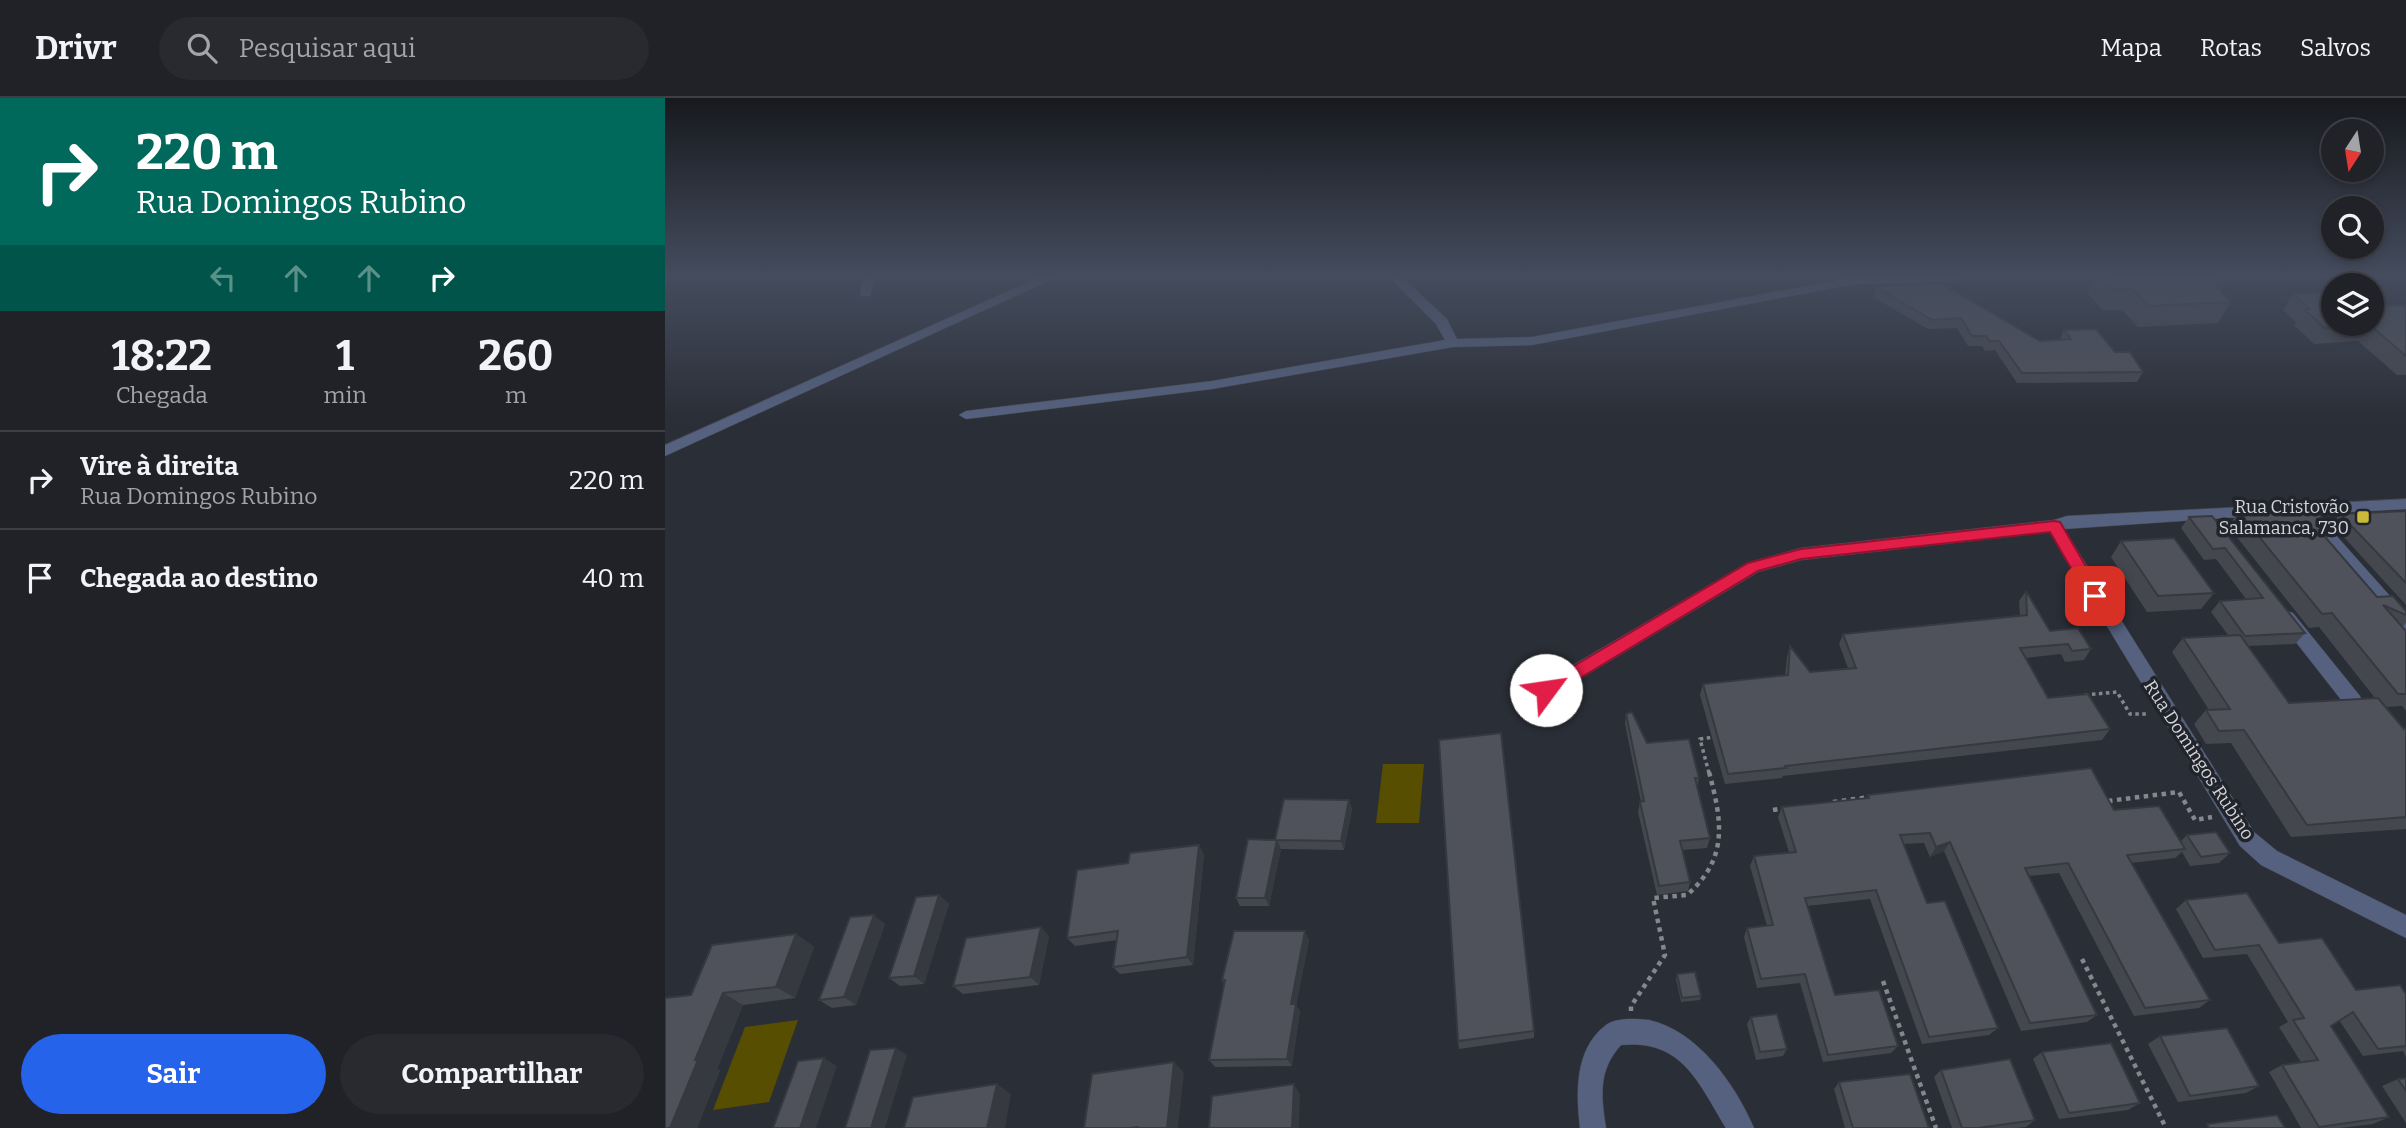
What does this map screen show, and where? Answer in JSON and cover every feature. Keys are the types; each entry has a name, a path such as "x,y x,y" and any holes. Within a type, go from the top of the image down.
{"street":[{"path":"665,451 944,325"},
{"path":"1444,325 1453,343"},
{"path":"966,415 1212,385 1453,343 1532,341 1618,325"},
{"path":"1546,690 1753,567 1801,554 2054,526 2067,522 2406,504"},
{"path":"2306,510 2406,625"},
{"path":"2205,513 2222,534"},
{"name":"Rua Domingos Rubino","path":"2054,526 2247,839 2269,858 2406,927"},
{"path":"2279,607 2353,701"},
{"path":"1593,1128 1590,1075 1600,1048 1625,1032 1654,1032 1672,1039 1687,1051 1741,1128"}],"path":[{"path":"2075,696 2117,692 2130,714 2168,714"},
{"path":"1625,1032 1631,1006 1665,955 1653,898 1687,895 1719,853 1716,799 1700,739 1728,736"},
{"path":"2104,802 2179,792 2196,820 2232,814"},
{"path":"1827,803 1881,796"},
{"path":"1773,810 1786,808"},
{"path":"2082,959 2166,1128"},
{"path":"1883,981 1936,1128"}],"shaded area":[{"path":"1383,764 1424,764 1419,823 1376,823"},
{"path":"798,1020 769,1102 713,1110 745,1027"}],"building":[{"path":"1965,325 2013,325 2040,341 2071,339 2064,330 2096,329 2115,352 2130,352 2143,372 2022,373 1999,341 1989,341 1986,336 1972,336"},
{"path":"2384,325 2406,325 2406,356 2383,336"},
{"path":"2312,507 2335,530 2319,530 2377,597 2393,596 2406,611 2406,615 2383,605 2406,631 2406,694 2398,694 2332,613 2322,614 2239,512"},
{"path":"2406,511 2406,583 2340,514"},
{"path":"2212,516 2305,633 2245,636 2220,601 2263,598 2225,548 2213,549 2189,517"},
{"path":"2174,538 2214,593 2158,596 2121,541"},
{"path":"2026,591 2050,631 2078,628 2091,649 2072,651 2068,644 2020,648 2048,698 2088,694 2110,729 1728,774 1703,684 1788,675 1790,646 1810,672 1856,668 1843,634 2027,615"},
{"path":"2240,635 2289,703 2378,698 2406,729 2406,817 2307,825 2244,730 2219,731 2206,710 2230,709 2183,638"},
{"path":"1632,712 1647,743 1689,739 1699,778 1695,778 1710,838 1680,841 1690,882 1659,886 1640,802 1644,801 1626,714"},
{"path":"1501,733 1534,1031 1458,1041 1439,740"},
{"path":"2091,768 2114,810 2159,806 2185,849 2127,855 2210,1000 2145,1008 2068,863 2025,868 2097,1015 2030,1023 1950,842 1936,847 1930,833 1900,835 1927,903 1945,901 1998,1028 1929,1037 1876,890 1805,898 1835,995 1879,990 1898,1046 1828,1055 1805,974 1761,979 1747,928 1773,925 1754,856 1796,852 1782,807"},
{"path":"1284,799 1349,800 1341,841 1277,840 1265,898 1236,898 1248,839 1275,840"},
{"path":"2216,832 2230,853 2201,857 2187,835"},
{"path":"1199,845 1187,957 1113,967 1118,931 1067,938 1077,870 1128,863 1130,853"},
{"path":"2247,893 2279,943 2322,938 2356,990 2400,985 2406,994 2406,1046 2378,1049 2353,1012 2331,1026 2389,1117 2319,1127 2282,1065 2318,1060 2293,1020 2304,1018 2259,945 2215,950 2186,900"},
{"path":"939,895 914,976 889,978 916,897"},
{"path":"874,915 844,997 819,1000 850,917"},
{"path":"1041,927 1030,977 953,986 966,938"},
{"path":"1234,931 1305,931 1291,1004 1296,1004 1287,1059 1209,1060 1225,980 1222,980"},
{"path":"796,934 776,987 723,993 670,1128 665,1128 665,998 691,995 712,945"},
{"path":"1695,972 1701,996 1682,998 1677,974"},
{"path":"1777,1014 1787,1049 1760,1052 1751,1017"},
{"path":"2227,1028 2259,1086 2190,1096 2160,1036"},
{"path":"2111,1043 2140,1103 2069,1113 2042,1052"},
{"path":"896,1048 871,1128 845,1128 870,1050"},
{"path":"824,1058 800,1128 773,1128 798,1061"},
{"path":"2010,1059 2035,1120 1962,1128 1941,1070"},
{"path":"1174,1062 1167,1128 1084,1128 1092,1074"},
{"path":"1910,1074 1929,1128 1853,1128 1839,1082"},
{"path":"2406,1078 2406,1091 2398,1079"},
{"path":"997,1084 987,1128 904,1128 913,1097"},
{"path":"1294,1084 1292,1128 1209,1128 1212,1096"},
{"path":"2277,1115 2285,1128 2209,1128 2207,1124"}],"place":[{"name":"Rua Cristovão Salamanca, 730","path":"2363,517"}],"route":[{"path":"1546,690 1753,567 1801,554 2054,526 2095,596"}]}
